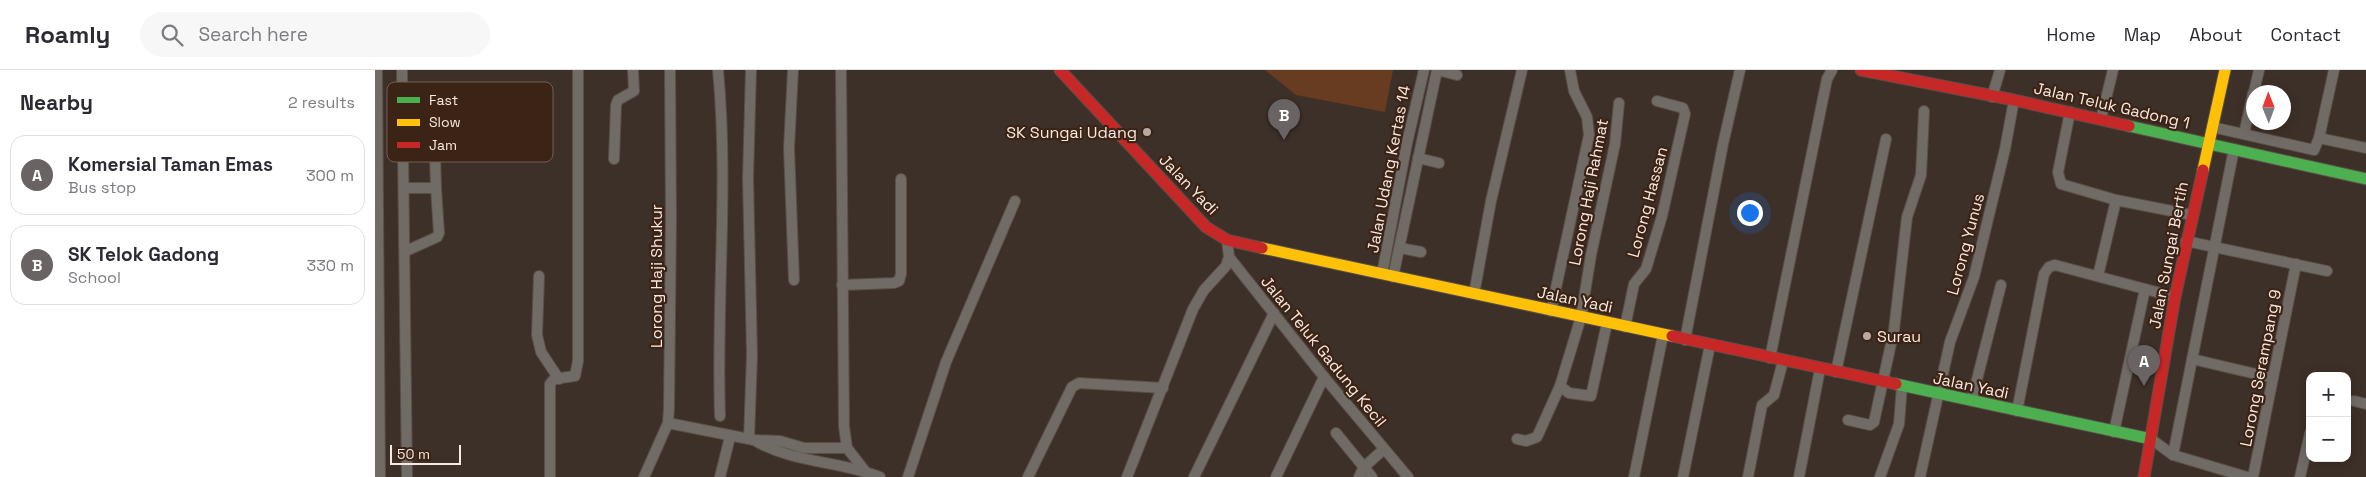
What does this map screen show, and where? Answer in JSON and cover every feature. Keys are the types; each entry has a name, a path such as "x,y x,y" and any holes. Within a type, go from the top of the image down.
{"street":[{"path":"377,70 377,407 380,477"},
{"path":"550,477 550,384 554,379 575,376 578,361 578,70"},
{"path":"613,158 616,105 618,100 634,91 633,70"},
{"name":"Lorong Haji Shukur","path":"644,477 667,423 671,361 670,70"},
{"path":"718,70 721,104 720,416"},
{"path":"751,70 748,178 752,440"},
{"path":"793,70 789,148 794,280"},
{"path":"841,70 842,391 847,448 865,471"},
{"name":"Jalan Yadi","path":"1060,70 1180,201 1206,227 1227,240 1937,394 1972,399 2017,411 2151,440"},
{"name":"Jalan Udang Kertas 14","path":"1388,275 1407,143 1423,70"},
{"path":"1388,275 1400,248 1437,70 1457,75"},
{"path":"1474,294 1491,201 1522,70"},
{"path":"1551,310 1589,135 1587,117 1574,91 1570,70"},
{"path":"1685,340 1723,144 1741,70"},
{"path":"1770,358 1827,79 1832,70"},
{"name":"Jalan Teluk Gadong 1","path":"1861,70 2014,100 2366,178"},
{"path":"1992,97 2000,70"},
{"path":"2101,120 2113,70"},
{"name":"Jalan Sungai Bertih","path":"2144,477 2186,241 2225,70"},
{"path":"2256,85 2259,70"},
{"path":"2212,127 2311,151 2314,150 2319,138 2333,70"},
{"name":"Lorong Yunus","path":"1919,477 1950,342 1974,277 2005,149 2014,100"},
{"name":"Lorong Hassan","path":"1625,326 1634,284 1645,269 1662,216 1685,114 1683,108 1657,101"},
{"name":"Lorong Haji Rahmat","path":"1517,439 1526,441 1537,437 1560,386 1581,317 1591,255 1615,144 1619,103"},
{"path":"1849,420 1873,424 1881,381 1894,330 1907,217 1921,175 1924,111"},
{"path":"2070,112 2058,172 2061,184 2116,200 2192,215"},
{"path":"2244,134 2246,126"},
{"path":"2319,138 2366,148"},
{"path":"1836,372 1886,139"},
{"path":"2173,455 2234,149"},
{"path":"1418,158 1439,163"},
{"path":"404,162 407,477"},
{"path":"406,251 437,237 439,233 435,162"},
{"path":"842,285 894,283 899,281 901,274 901,180"},
{"path":"404,188 436,188"},
{"path":"2098,276 2116,200"},
{"path":"908,477 947,362 1015,201"},
{"path":"1127,477 1193,309 1204,290 1226,266 1229,257 1227,240"},
{"path":"2186,241 2327,271"},
{"path":"1400,248 1421,252"},
{"name":"Jalan Teluk Gadung Kecil","path":"1229,257 1324,377 1408,477"},
{"name":"Lorong Serampang 9","path":"2253,477 2296,264"},
{"path":"2017,411 2045,274 2049,268 2055,265 2175,297"},
{"path":"539,276 537,336 541,352 559,379"},
{"path":"1972,399 2001,285"},
{"path":"2114,432 2145,289"},
{"path":"1194,477 1274,314"},
{"path":"1560,386 1569,393 1591,396 1607,323"},
{"path":"1634,477 1663,335"},
{"path":"1683,477 1710,345"},
{"path":"2192,359 2273,378"},
{"path":"1748,477 1762,405 1774,394 1783,361"},
{"path":"1799,477 1820,369"},
{"path":"1277,477 1324,377"},
{"path":"1028,477 1072,387 1079,383 1163,388"},
{"path":"1880,477 1899,424 1902,386"},
{"path":"2354,401 2366,404"},
{"path":"667,423 730,437 780,441 804,448 847,448"},
{"path":"1336,433 1362,472 1372,477"},
{"path":"721,477 730,437"},
{"path":"752,440 764,446 817,462 865,471 880,477"},
{"path":"2151,440 2173,455 2247,477"},
{"path":"1362,472 1384,449"},
{"path":"2300,477 2306,451"}],"shaded area":[{"path":"1265,70 1393,70 1385,112 1296,95"}],"traffic: fast":[{"path":"2129,126 2366,179"},
{"path":"1896,384 2151,439"}],"traffic: slow":[{"path":"2203,170 2225,70"},
{"path":"1262,248 1672,336"}],"traffic: jam":[{"path":"1060,70 1206,227 1227,240 1262,248"},
{"path":"1861,70 2014,100 2129,126"},
{"path":"2144,477 2175,297 2203,170"},
{"path":"1672,336 1896,384"}],"place":[{"name":"SK Sungai Udang","path":"1147,132"},
{"name":"SK Telok Gadong","path":"1284,140"},
{"name":"Surau","path":"1867,336"},
{"name":"Komersial Taman Emas","path":"2144,386"}]}
